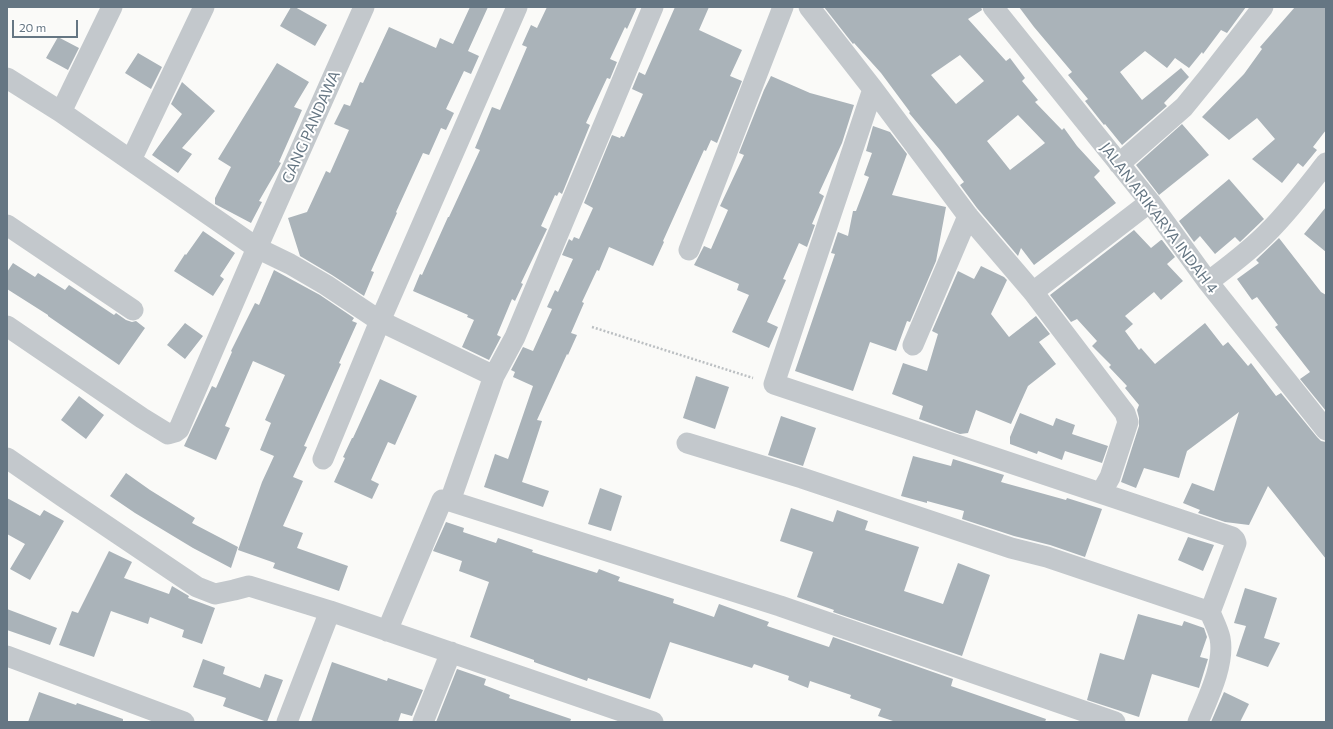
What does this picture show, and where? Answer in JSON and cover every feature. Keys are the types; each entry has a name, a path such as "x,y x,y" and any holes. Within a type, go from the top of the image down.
{"street":[{"path":"61,112 112,7"},
{"path":"131,160 204,7"},
{"name":"GANG PANDAWA","path":"7,326 142,418 168,434 176,432 179,429 257,248 364,7"},
{"path":"323,459 380,320 517,7"},
{"path":"450,501 494,376 515,338 653,7"},
{"path":"689,250 783,7"},
{"path":"809,7 873,89 968,216 1033,292 1128,418 1110,477 1101,493"},
{"name":"JALAN ARIKARYA INDAH 4","path":"993,7 1150,202 1208,282 1326,430"},
{"path":"1119,164 1184,107 1263,7"},
{"path":"7,78 61,112 257,248 290,264 326,285 380,320 494,376"},
{"path":"873,89 774,384 1232,537 1236,540 1210,612 1220,638 1221,653 1216,677 1198,722"},
{"path":"1208,282 1268,232 1289,210 1326,163"},
{"path":"1033,292 1150,202"},
{"path":"914,345 968,216"},
{"path":"7,226 133,310"},
{"path":"687,443 802,478 1011,548 1047,557 1210,612"},
{"path":"7,458 197,587 215,594 249,586 330,611 654,722"},
{"path":"387,631 442,500 450,501 780,606 1115,722"},
{"path":"287,722 330,611"},
{"path":"423,722 451,652"},
{"path":"7,656 184,722"}],"path":[{"path":"592,327 774,384"}],"building":[{"path":"291,7 295,7 327,25 315,46 280,26"},
{"path":"470,7 488,7 468,51 479,56 471,74 464,71 446,109 454,113 446,130 441,128 429,155 423,153 371,271 374,272 364,296 300,256 288,218 307,212 326,171 330,173 349,130 334,124 344,104 350,106 360,82 363,83 389,27 436,48 440,38 453,44"},
{"path":"547,7 637,7 627,29 625,27 610,59 617,62 610,79 607,78 586,123 590,125 562,194 559,192 557,196 555,195 541,226 547,229 521,283 523,284 515,301 512,299 497,335 501,337 489,360 462,347 474,320 467,317 468,315 413,291 420,274 422,275 480,150 475,148 492,107 500,110 527,47 522,45 531,25 537,28"},
{"path":"675,7 709,7 699,30 742,50 730,76 742,81 717,143 711,140 706,151 704,150 653,266 609,247 599,271 597,270 582,302 584,303 571,333 577,335 537,420 542,421 522,482 549,491 543,507 484,487 495,454 508,459 533,386 513,377 515,372 511,370 523,347 533,351 552,309 547,307 555,290 558,292 573,259 562,255 569,239 572,241 574,237 579,239 593,208 584,203 612,135 620,138 621,136 624,137 643,94 632,89 639,72 645,75"},
{"path":"824,7 981,7 982,10 968,19 1006,61 1010,58 1025,78 1022,81 1038,100 1035,102 1062,130 1064,128 1077,146 1100,171 1094,177 1116,203 1034,265 1021,248 1018,256 977,208 960,185 964,182 909,113 910,112 881,73 854,43 853,44","holes":["960,55 984,81 956,104 931,75","1018,115 1045,143 1010,170 987,141"]},
{"path":"1019,7 1246,7 1227,33 1221,30 1203,54 1202,52 1189,68 1175,58 1167,68 1145,51 1120,72 1142,100 1181,68 1189,77 1164,103 1167,106 1122,145 1085,101 1088,99 1068,75 1072,72"},
{"path":"1295,7 1326,7 1326,130 1313,147 1317,150 1303,167 1298,163 1282,183 1252,159 1275,139 1257,118 1229,140 1202,117 1244,74 1262,49 1260,47"},
{"path":"58,37 79,48 68,70 46,58"},
{"path":"138,53 162,67 151,89 125,73"},
{"path":"277,63 309,82 294,107 302,110 279,162 281,163 259,201 262,202 251,223 215,204 215,198 231,167 218,159"},
{"path":"771,76 810,93 854,105 842,143 819,193 824,196 812,224 815,225 807,247 799,243 783,279 786,280 767,322 778,327 769,348 732,332 749,295 737,290 739,284 694,265 704,246 711,249 728,210 720,206 744,155 739,153"},
{"path":"182,82 215,111 182,148 192,154 178,173 152,155 182,114 171,104"},
{"path":"1182,124 1209,155 1159,195 1136,165"},
{"path":"873,126 890,132 907,154 892,195 946,207 936,261 910,322 907,321 896,351 870,342 853,391 795,371 835,254 831,253 838,232 848,236 853,211 856,211 869,177 864,175 872,153 866,151"},
{"path":"1229,179 1264,219 1240,242 1235,237 1215,254 1200,236 1194,242 1179,221"},
{"path":"1326,207 1326,252 1304,234"},
{"path":"1134,230 1151,248 1162,240 1175,257 1167,264 1183,281 1161,300 1154,292 1125,316 1133,324 1125,331 1139,350 1141,348 1155,364 1205,323 1223,346 1228,342 1248,366 1251,363 1276,396 1281,393 1317,437 1321,441 1326,442 1326,559 1268,486 1249,525 1225,522 1198,513 1200,510 1183,503 1192,483 1214,491 1239,412 1187,451 1179,478 1144,468 1136,488 1121,482 1139,426 1137,410 1139,405 1125,388 1127,386 1109,367 1111,365 1092,346 1097,341 1077,319 1071,322 1050,295"},
{"path":"203,231 235,253 220,276 224,279 213,296 174,271"},
{"path":"1279,238 1321,292 1326,295 1326,411 1300,379 1310,372 1275,327 1278,325 1257,297 1252,300 1237,279 1259,263 1256,260"},
{"path":"13,263 35,277 38,273 65,290 69,285 114,315 116,313 126,320 132,322 136,321 145,328 119,365 48,315 7,289 7,272"},
{"path":"981,266 1004,277 1007,280 991,314 1009,337 1036,316 1050,334 1039,342 1056,364 1028,386 1011,424 976,410 968,433 960,434 919,419 923,406 892,394 903,363 927,371 938,334 932,331 958,271 974,279"},
{"path":"274,270 320,295 354,318 352,321 357,323 339,363 341,364 304,446 307,447 293,477 303,481 283,526 303,533 297,548 348,566 339,591 273,568 275,563 238,550 262,482 274,456 260,450 271,423 265,420 285,375 253,361 225,426 230,428 216,460 184,446 212,386 216,388 232,352 231,351 255,303 259,305"},
{"path":"185,323 203,336 185,359 167,345"},
{"path":"696,376 729,387 715,429 683,418"},
{"path":"380,379 417,396 395,445 388,442 371,480 379,484 372,499 334,482 345,458 343,457"},
{"path":"79,396 104,415 86,439 61,420"},
{"path":"1020,413 1053,426 1056,418 1075,425 1072,434 1108,446 1102,463 1065,451 1062,460 1038,451 1037,454 1010,444 1010,437"},
{"path":"781,416 816,428 803,466 768,455"},
{"path":"913,456 951,466 953,459 1004,475 1001,482 1066,500 1067,498 1102,509 1085,557 962,519 964,511 901,496"},
{"path":"126,473 195,518 192,523 238,547 231,568 193,548 110,496"},
{"path":"600,488 622,496 611,531 588,524"},
{"path":"7,498 40,516 44,510 64,521 30,580 10,569 25,544 7,534"},
{"path":"791,508 833,522 837,510 868,521 865,530 919,547 904,591 943,604 958,563 990,575 962,656 833,612 834,610 797,597 813,552 780,541"},
{"path":"446,522 464,528 463,532 496,543 498,538 533,550 532,552 597,573 599,569 620,577 618,581 674,599 673,603 714,617 719,604 769,622 767,626 829,647 833,637 953,679 951,686 1046,719 1045,722 896,722 878,716 881,709 850,698 851,695 810,681 808,688 788,680 789,676 754,664 752,668 670,642 650,699 588,678 587,681 470,637 489,582 459,571 462,561 433,551"},
{"path":"1188,537 1214,545 1203,571 1178,560"},
{"path":"109,551 132,562 124,578 169,594 172,586 189,596 188,598 215,608 202,644 182,637 184,630 150,617 148,624 111,611 94,657 59,645 72,611 78,613"},
{"path":"1245,588 1277,598 1264,638 1280,643 1268,667 1236,656 1246,626 1234,623"},
{"path":"7,609 57,628 50,645 7,630"},
{"path":"1138,614 1182,626 1184,621 1204,628 1207,637 1200,657 1208,659 1199,688 1152,674 1139,717 1087,700 1100,653 1124,660"},
{"path":"203,659 225,667 223,674 260,688 265,674 283,680 267,722 223,706 226,698 193,687"},
{"path":"332,662 387,681 388,678 423,690 412,716 401,713 398,722 311,722"},
{"path":"457,669 486,679 484,685 510,695 509,698 571,719 570,722 436,722"},
{"path":"39,692 123,719 123,722 28,722"},
{"path":"1224,692 1249,704 1240,722 1211,722"}]}
